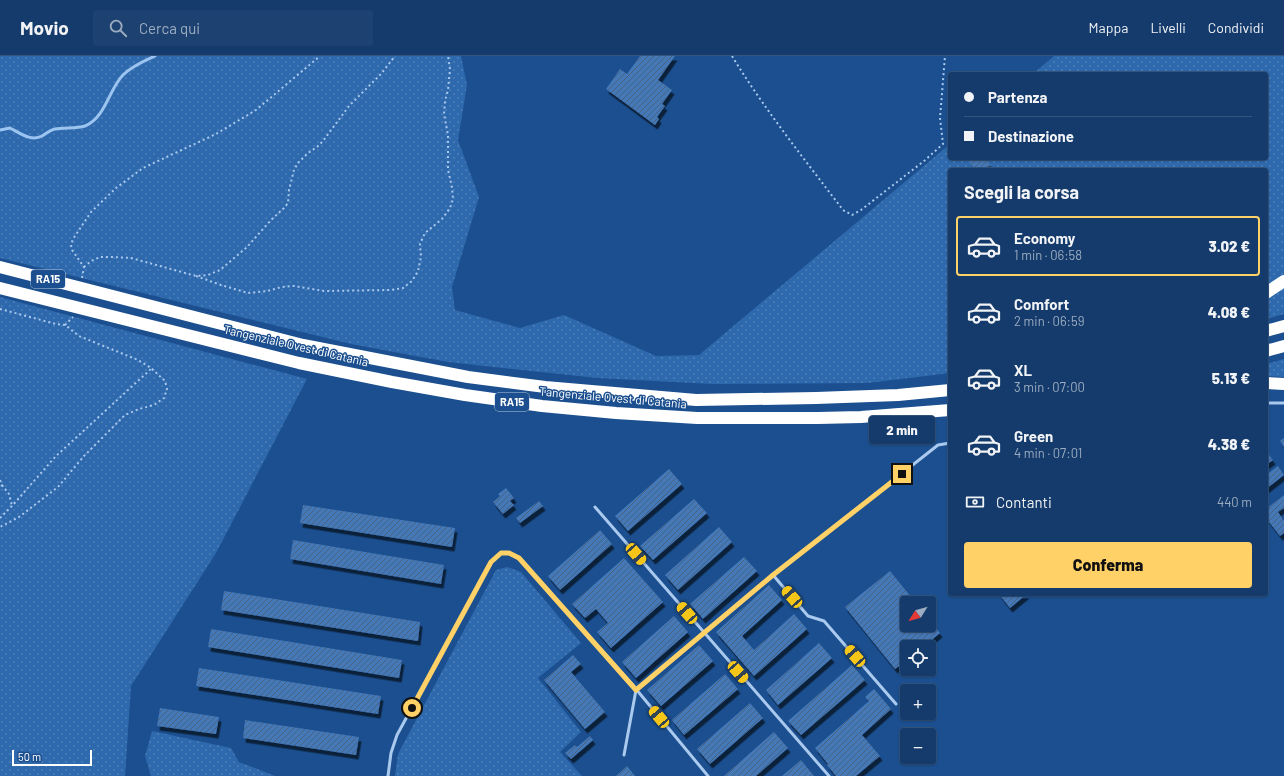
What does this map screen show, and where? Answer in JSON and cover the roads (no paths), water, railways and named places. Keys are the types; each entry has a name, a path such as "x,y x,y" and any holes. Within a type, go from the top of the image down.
{"highway":[{"name":"Tangenziale Ovest di Catania","path":"0,267 303,345 468,377 545,387 696,400 816,398 948,390"},
{"path":"1268,292 1284,281"},
{"name":"Tangenziale Ovest di Catania","path":"0,288 299,363 465,395 542,406 616,413 697,418 861,417 948,410"},
{"path":"1268,330 1284,326"},
{"path":"1268,350 1284,346"},
{"path":"1268,383 1284,384"},
{"path":"916,393 948,385"}],"lane":[{"path":"1268,403 1284,403"},
{"path":"624,755 636,690 773,575 938,445 948,443"},
{"path":"596,507 829,776"},
{"path":"388,776 391,753 397,735 491,562 501,553 509,553 519,558 636,690 708,776"},
{"path":"773,575 808,616 824,621 896,704"}],"waterway":[{"path":"0,130 10,128 26,136 38,138 55,129 85,126 92,122 103,110 114,88 123,75 134,66 155,56"}]}
